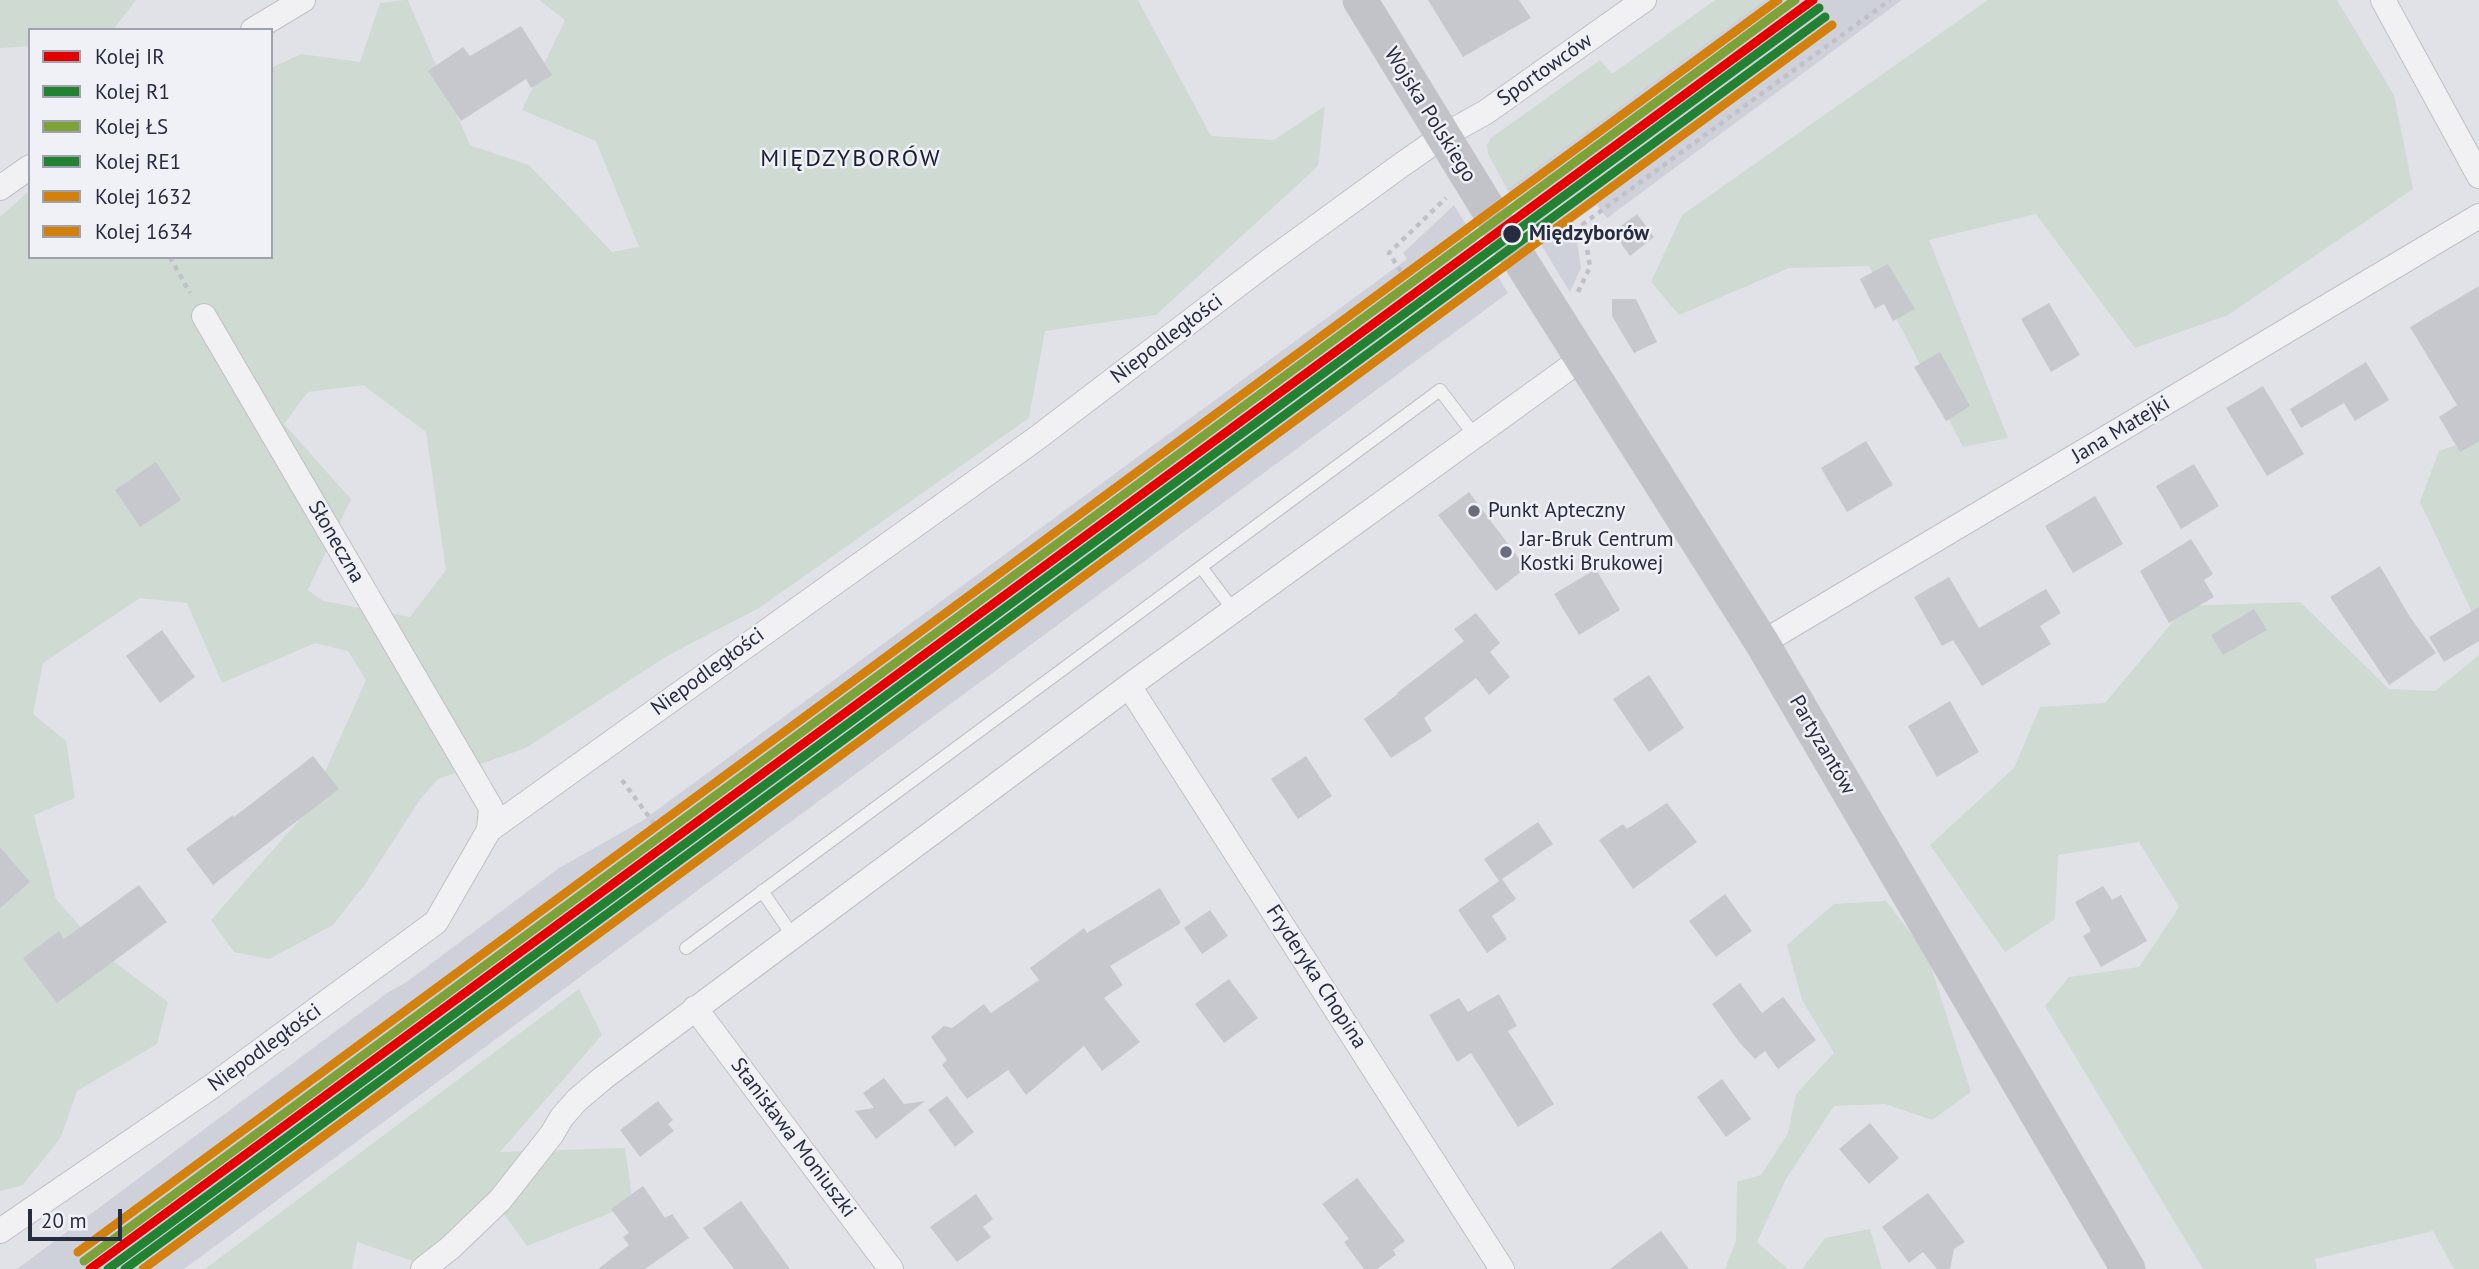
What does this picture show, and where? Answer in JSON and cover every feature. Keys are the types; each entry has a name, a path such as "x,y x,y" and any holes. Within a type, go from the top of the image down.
{"street":[{"path":"256,28 303,0"},
{"name":"Wojska Polskiego","path":"1360,0 1501,230"},
{"name":"Sportowców","path":"1443,136 1486,112 1644,0"},
{"path":"2384,0 2479,176"},
{"name":"Niepodległości","path":"0,1231 211,1087 436,922 489,830 1037,438 1268,262 1443,136"},
{"path":"0,188 28,168"},
{"name":"Jana Matejki","path":"1762,642 2479,216"},
{"name":"Partyzantów","path":"1501,230 1584,357 1762,642 2128,1269"},
{"name":"Słoneczna","path":"204,316 491,808 489,830"},
{"path":"423,1269 450,1248 500,1200 577,1100 695,1008 1129,686 1584,357"},
{"name":"Fryderyka Chopina","path":"1129,686 1502,1269"},
{"name":"Stanisława Moniuszki","path":"695,1008 891,1269"}],"lane":[{"path":"686,947 1440,390 1475,436"},
{"path":"1201,566 1234,611"},
{"path":"762,891 793,936"}],"path":[{"path":"1576,296 1590,267 1583,224 1890,0"},
{"path":"622,780 655,825 1404,276 1389,253 1452,191"},
{"path":"171,259 204,316"}],"shaded area":[{"path":"0,0 136,0 115,28 28,28 28,46 0,48"},
{"path":"408,0 470,145 529,165 612,252 639,247 596,141 522,110 565,20 539,0 1138,0 1211,136 1274,140 1325,106 1318,166 1156,315 1045,331 1029,418 759,608 667,656 526,748 438,779 421,798 366,883 333,925 269,959 234,952 211,920 308,810 366,680 348,651 315,643 222,683 187,603 140,598 43,663 33,714 66,741 75,798 34,815 56,899 105,955 168,1002 157,1044 77,1091 61,1137 23,1185 0,1191 0,217 28,192 28,259 273,259 273,67 301,54 360,62 380,3","holes":["363,385 426,432 446,570 410,617 323,601 308,590 351,499 284,424 308,392"]},
{"path":"1715,0 1764,0 1507,189 1488,154 1487,145 1491,138 1600,60 1612,74"},
{"path":"1764,0 1902,0 1607,218 1597,205 1574,221 1581,268 1570,292 1507,189"},
{"path":"1988,0 2337,0 2394,95 2413,189 2228,315 2135,348 2036,214 1929,240 2008,438 1963,447 1869,266 1789,268 1679,315 1651,282 1682,215"},
{"path":"1454,205 1508,293 184,1269 17,1269 559,868 642,821 1407,259 1403,253"},
{"path":"2479,437 2479,627 2420,502 2439,451"},
{"path":"2300,602 2389,689 2435,691 2479,655 2479,1269 2454,1269 2433,1231 2315,1259 2317,1269 2203,1269 2045,1006 2069,977 2139,967 2179,907 2139,842 2058,855 2055,919 2005,952 1930,845 2014,768 2040,707 2105,703 2186,606"},
{"path":"1886,901 1927,954 1971,1092 1932,1120 1885,1104 1834,1106 1786,1179 1757,1242 1788,1269 1725,1269 1736,1241 1737,1182 1761,1175 1788,1133 1796,1094 1834,1053 1802,1000 1787,945 1834,904"},
{"path":"579,989 602,1035 500,1152 625,1148 633,1204 527,1246 491,1196 416,1262 357,1242 352,1269 205,1269"},
{"path":"1870,1229 1882,1269 1802,1269 1825,1238"}],"building":[{"path":"1428,0 1519,0 1531,18 1463,57"},
{"path":"521,26 552,75 531,88 526,79 461,121 428,71 463,47 470,56"},
{"path":"1637,214 1654,237 1630,256 1613,232"},
{"path":"1888,264 1915,309 1893,321 1884,304 1875,309 1860,279"},
{"path":"2479,286 2479,441 2460,452 2439,417 2457,405 2410,327"},
{"path":"1612,299 1636,299 1657,342 1634,353 1612,316"},
{"path":"2049,303 2080,355 2051,372 2021,319"},
{"path":"1940,352 1970,406 1946,421 1914,367"},
{"path":"2366,362 2389,400 2355,421 2344,403 2301,428 2290,409"},
{"path":"2263,386 2304,454 2267,476 2226,408"},
{"path":"1866,441 1893,485 1847,512 1821,468"},
{"path":"156,462 181,500 140,527 115,490"},
{"path":"2194,464 2219,506 2181,529 2156,486"},
{"path":"1469,492 1526,568 1496,591 1438,515"},
{"path":"2095,496 2123,544 2073,573 2045,526"},
{"path":"2191,539 2213,574 2204,580 2214,597 2169,623 2140,571"},
{"path":"2380,566 2410,617 2436,653 2389,685 2330,597"},
{"path":"1596,569 1620,610 1579,635 1554,594"},
{"path":"1949,577 1979,628 2046,589 2061,613 2040,626 2051,644 1982,686 1953,640 1942,646 1914,597"},
{"path":"2479,607 2479,641 2444,662 2429,637"},
{"path":"2254,609 2267,630 2223,655 2211,635"},
{"path":"1476,613 1500,643 1490,652 1510,677 1489,695 1476,678 1424,718 1432,731 1391,758 1364,719 1464,641 1454,629"},
{"path":"162,630 195,677 160,703 126,656"},
{"path":"1649,675 1684,728 1649,752 1613,699"},
{"path":"1950,701 1979,752 1937,777 1908,726"},
{"path":"313,756 339,789 213,885 186,849 233,815 234,817"},
{"path":"1306,756 1332,796 1298,819 1271,779"},
{"path":"1667,803 1697,842 1633,889 1599,840 1623,824 1627,829"},
{"path":"1538,822 1553,844 1499,881 1484,859"},
{"path":"0,847 30,882 0,908"},
{"path":"1502,879 1516,899 1492,916 1507,939 1487,953 1458,910"},
{"path":"139,885 167,922 57,1003 23,958 59,931 64,939"},
{"path":"2103,886 2112,900 2121,895 2147,941 2101,967 2083,936 2091,931 2075,902"},
{"path":"1160,888 1181,923 1110,966 1123,985 1104,998 1140,1042 1102,1071 1084,1046 1026,1095 1008,1070 967,1099 942,1065 947,1060 931,1037 944,1026 952,1028 984,1004 991,1013 1039,980 1030,968 1084,928 1087,933"},
{"path":"1725,894 1752,931 1716,957 1689,921"},
{"path":"1210,910 1228,936 1202,954 1184,928"},
{"path":"1229,979 1258,1018 1224,1043 1195,1004"},
{"path":"1740,983 1762,1013 1783,997 1816,1040 1778,1069 1765,1051 1755,1059 1739,1042 1712,1004"},
{"path":"1499,994 1517,1026 1508,1031 1554,1104 1518,1127 1471,1053 1457,1062 1429,1015 1459,998 1468,1012"},
{"path":"884,1078 904,1104 925,1101 876,1139 855,1111 874,1108 863,1093"},
{"path":"1722,1079 1751,1119 1726,1137 1697,1097"},
{"path":"947,1096 974,1132 955,1147 928,1110"},
{"path":"658,1101 673,1120 668,1124 674,1131 640,1157 620,1130"},
{"path":"1870,1123 1899,1158 1869,1184 1839,1149"},
{"path":"1357,1178 1405,1241 1393,1250 1396,1255 1377,1269 1364,1269 1344,1242 1349,1239 1322,1204"},
{"path":"643,1186 665,1218 672,1214 689,1238 645,1269 598,1269 629,1245 623,1237 629,1233 611,1209"},
{"path":"1928,1193 1965,1242 1954,1249 1950,1269 1937,1269 1923,1252 1909,1263 1882,1227"},
{"path":"976,1194 993,1219 983,1227 991,1237 957,1262 930,1227"},
{"path":"741,1201 790,1269 734,1269 703,1228"},
{"path":"1661,1231 1689,1269 1610,1269 1640,1246"}],"rail line":[{"name":"1632","path":"78,1252 1778,0"},
{"name":"ŁS","path":"84,1261 1795,0"},
{"name":"IR","path":"90,1269 1813,0"},
{"name":"R1","path":"108,1269 1819,8"},
{"name":"RE1","path":"125,1269 1825,17"},
{"name":"1634","path":"143,1269 1832,25"}],"place":[{"name":"Międzyborów","path":"1512,234"},
{"name":"Punkt Apteczny","path":"1474,511"},
{"name":"Jar-Bruk Centrum Kostki Brukowej","path":"1506,552"}],"district":[{"name":"MIĘDZYBORÓW","path":"851,159"}]}
